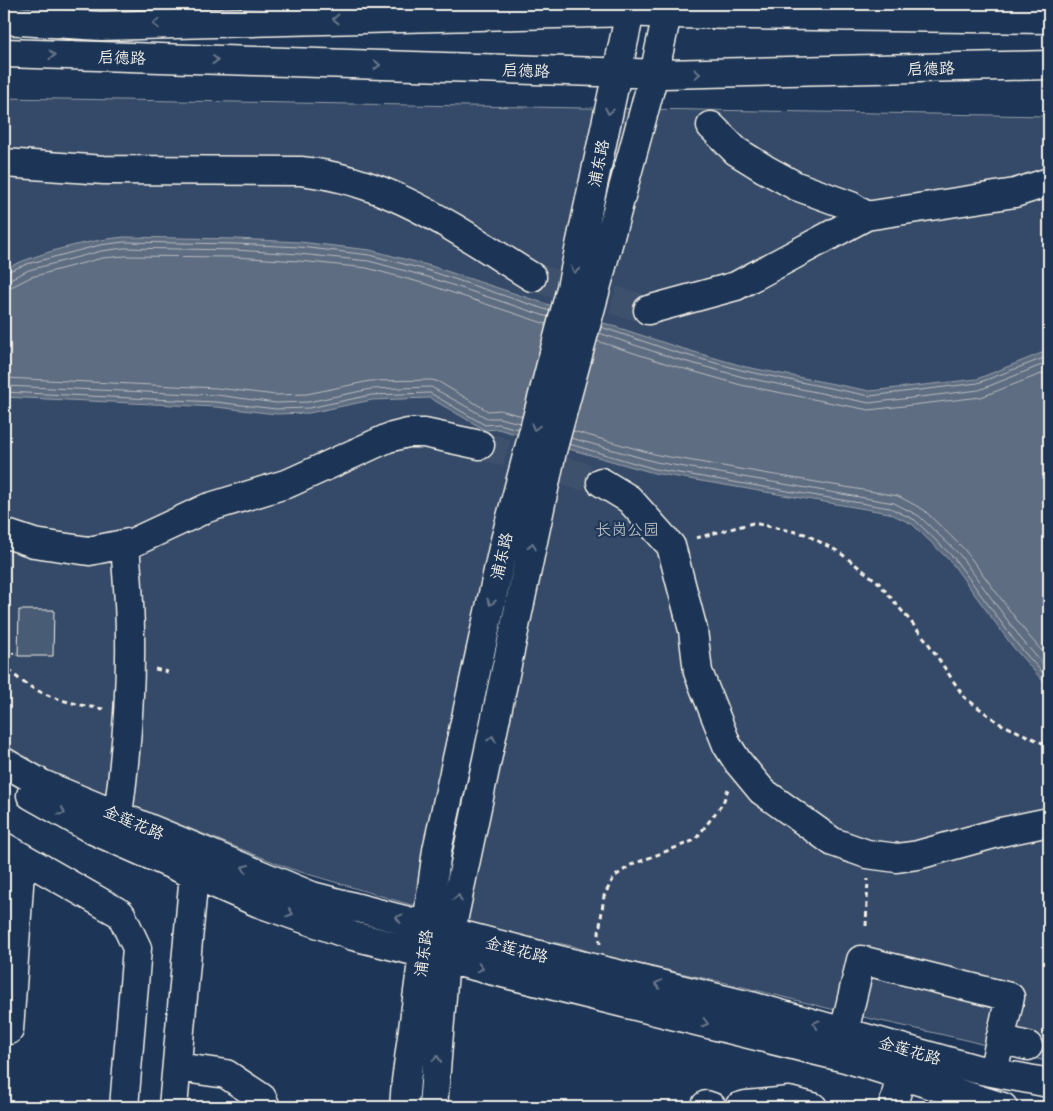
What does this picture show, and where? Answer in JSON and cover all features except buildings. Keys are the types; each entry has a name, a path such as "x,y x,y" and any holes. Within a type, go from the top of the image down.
{"street":[{"name":"启德路","path":"4,20 101,26 630,8 1049,19"},
{"name":"浦东路","path":"439,929 437,850 500,558 571,288 630,8"},
{"name":"浦东路","path":"404,1107 406,1081 439,929 552,451 654,74 667,9"},
{"name":"启德路","path":"4,53 654,74 1049,65"},
{"path":"711,126 736,151 765,169 796,186 851,206 866,216"},
{"path":"4,164 104,170 301,172 328,175 360,183 409,202 532,277"},
{"path":"648,310 736,286 866,216 1016,193 1049,182"},
{"path":"4,533 34,542 89,551 134,542 207,508 289,483 388,438 408,433 424,433 480,445"},
{"path":"601,482 629,499 672,546 693,630 698,672 727,745 738,762 762,791 833,842 867,854 897,858 918,855 1001,832 1049,822"},
{"path":"118,815 128,713 130,634 125,544"},
{"name":"金莲花路","path":"4,762 42,784 312,896 546,957 751,1006 993,1072 1049,1083"},
{"name":"金莲花路","path":"4,780 93,830 259,902 353,936 845,1058 1003,1107"},
{"path":"9,1030 12,852 120,914 137,948 124,1107"},
{"path":"173,1107 194,874"},
{"name":"浦东路","path":"432,1107 434,956"},
{"path":"844,1032 861,960 1010,997 993,1072"},
{"path":"1000,1039 1028,1046"},
{"path":"177,1067 226,1074 262,1098 266,1107"},
{"path":"894,1107 901,1075"},
{"path":"739,1107 789,1101 813,1107"}],"path":[{"path":"672,546 753,523 805,534 839,552 878,582 926,640 964,697 999,723 1049,746"},
{"path":"4,657 14,653"},
{"path":"4,662 11,674 32,687 52,696 81,705 128,713"},
{"path":"601,948 599,933 604,896 614,877 631,865 695,840 723,803 738,762"},
{"path":"866,926 867,854"}],"green space":[{"name":"长岗公园","path":"4,98 1049,116 1049,1062 962,1039 863,1017 731,984 602,956 573,946 508,934 291,869 54,774 4,745"}],"water":[{"path":"124,237 300,242 370,250 431,266 677,347 746,367 870,391 977,379 1049,350 1049,688 1013,647 951,562 912,524 889,513 654,473 498,429 485,430 430,398 372,400 309,413 276,414 216,407 4,397 4,269 33,257 63,248"}],"tunnel":[{"path":"532,277 648,310"},
{"path":"480,445 601,482"}]}
